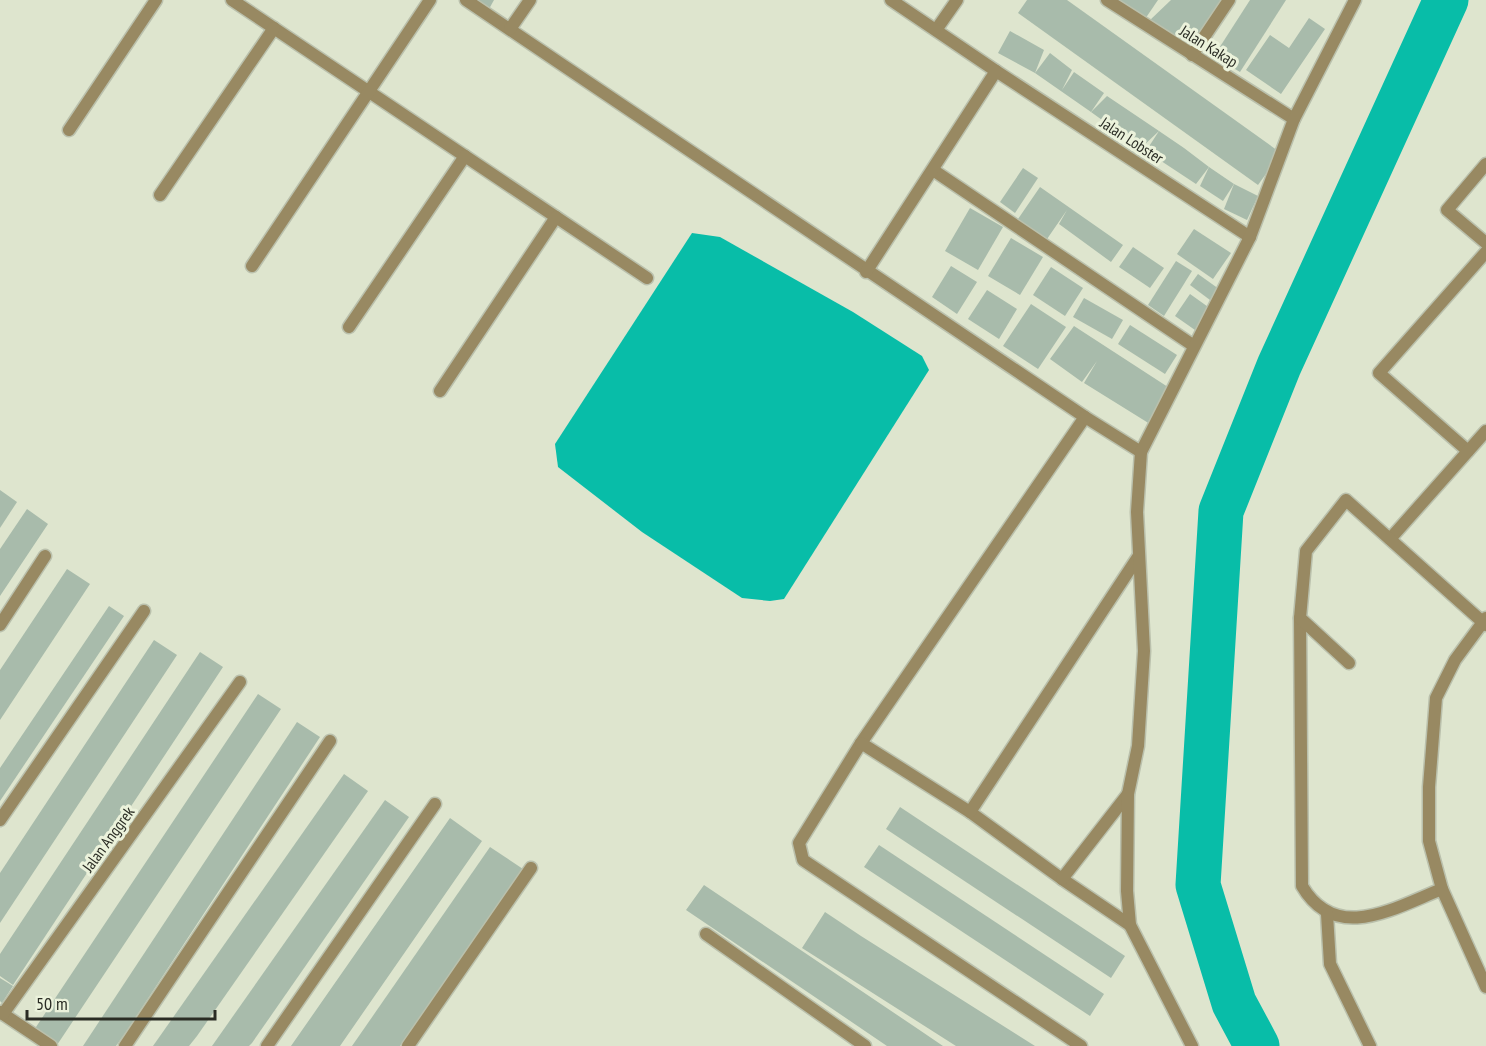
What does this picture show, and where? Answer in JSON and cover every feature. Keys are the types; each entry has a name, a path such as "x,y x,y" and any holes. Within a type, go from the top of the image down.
{"street":[{"path":"69,130 156,0"},
{"path":"232,0 647,278"},
{"path":"252,266 430,0"},
{"path":"466,0 866,272 1085,417 1142,452"},
{"path":"510,29 530,0"},
{"name":"Jalan Lobster","path":"891,0 1250,237"},
{"path":"936,30 957,0"},
{"name":"Jalan Kakap","path":"1107,0 1294,119"},
{"path":"1192,55 1229,0"},
{"path":"1192,1046 1131,925 1126,854 1128,794 1138,746 1144,651 1137,512 1142,452 1250,237 1294,119 1355,0"},
{"path":"160,195 274,28"},
{"path":"866,272 996,71"},
{"path":"349,327 465,156"},
{"path":"1486,164 1447,210 1486,243"},
{"path":"933,170 1194,346"},
{"path":"440,391 556,217"},
{"path":"1468,451 1379,373 1486,252"},
{"path":"1081,1046 803,860 799,851 801,835 861,743 1085,417"},
{"path":"1390,539 1486,431"},
{"path":"1442,889 1374,915 1349,918 1327,914 1311,902 1302,886 1300,618 1306,551 1346,500 1485,621 1455,660 1436,698 1429,787 1429,841 1442,889 1486,987"},
{"path":"0,625 45,556"},
{"path":"970,812 1138,557"},
{"path":"0,820 144,611"},
{"path":"1300,618 1349,663"},
{"name":"Jalan Anggrek","path":"2,1013 240,682"},
{"path":"124,1046 330,741"},
{"path":"861,743 970,812 1062,879 1131,925"},
{"path":"1062,879 1128,794"},
{"path":"267,1046 435,804"},
{"path":"408,1046 531,868"},
{"path":"1327,914 1330,964 1370,1046"},
{"path":"706,934 865,1046"},
{"path":"2,1013 51,1046"}],"water":[{"path":"692,233 720,237 853,312 922,356 929,370 784,599 770,601 742,598 642,532 558,467 555,444"}],"building":[{"path":"473,0 494,0 489,9"},
{"path":"1027,0 1067,0 1281,153 1258,185 1018,13"},
{"path":"1117,0 1158,0 1143,22"},
{"path":"1171,0 1222,0 1191,45 1149,21"},
{"path":"1250,0 1286,0 1240,72 1214,56"},
{"path":"1309,18 1325,29 1281,94 1246,70 1270,35 1289,48"},
{"path":"1010,31 1044,50 1035,73 998,53"},
{"path":"1050,53 1072,70 1062,90 1074,72 1104,93 1091,112 1035,73"},
{"path":"1107,96 1159,131 1141,148 1091,112"},
{"path":"1159,131 1209,167 1196,184 1146,151"},
{"path":"1209,167 1234,184 1223,201 1200,186"},
{"path":"1023,168 1038,178 1015,213 1000,202"},
{"path":"1234,184 1258,196 1247,220 1224,209"},
{"path":"1040,187 1123,245 1111,262 1059,224 1067,210 1047,239 1018,219"},
{"path":"970,208 1003,227 978,270 945,251"},
{"path":"1194,229 1231,253 1213,279 1177,254"},
{"path":"1011,238 1043,257 1020,295 988,276"},
{"path":"1133,247 1164,268 1150,288 1119,267"},
{"path":"1176,261 1192,271 1164,316 1148,305"},
{"path":"951,266 977,282 957,314 932,297"},
{"path":"1051,267 1083,288 1065,316 1033,295"},
{"path":"1198,274 1219,289 1210,300 1190,285"},
{"path":"987,290 1017,309 999,339 968,319"},
{"path":"1190,294 1211,309 1195,330 1175,316"},
{"path":"1084,298 1123,320 1112,339 1073,317"},
{"path":"1031,304 1066,327 1038,369 1003,346"},
{"path":"1130,325 1177,355 1165,374 1118,344"},
{"path":"1074,326 1171,389 1150,424 1084,383 1097,361 1082,382 1050,359"},
{"path":"0,490 17,502 0,528"},
{"path":"27,509 48,524 0,596 0,549"},
{"path":"67,569 90,584 0,720 0,670"},
{"path":"109,606 124,616 0,801 0,768"},
{"path":"154,640 177,655 0,923 0,873"},
{"path":"200,652 223,667 13,985 0,976 0,954"},
{"path":"258,694 281,709 57,1045 34,1030"},
{"path":"297,722 320,737 126,1032 116,1046 83,1046"},
{"path":"344,774 368,791 197,1036 189,1046 153,1046"},
{"path":"385,800 409,817 252,1043 249,1046 212,1046"},
{"path":"900,807 1125,956 1111,978 886,829"},
{"path":"450,818 482,841 340,1046 291,1046"},
{"path":"879,845 1104,994 1090,1016 864,867"},
{"path":"490,847 523,869 400,1046 352,1046"},
{"path":"704,885 943,1046 887,1046 686,910"},
{"path":"825,912 1035,1046 956,1046 802,948"},
{"path":"0,978 13,986 2,1003 0,1001"}],"waterway":[{"path":"1257,1046 1234,1003 1198,885 1221,511 1279,366 1446,0"}]}
